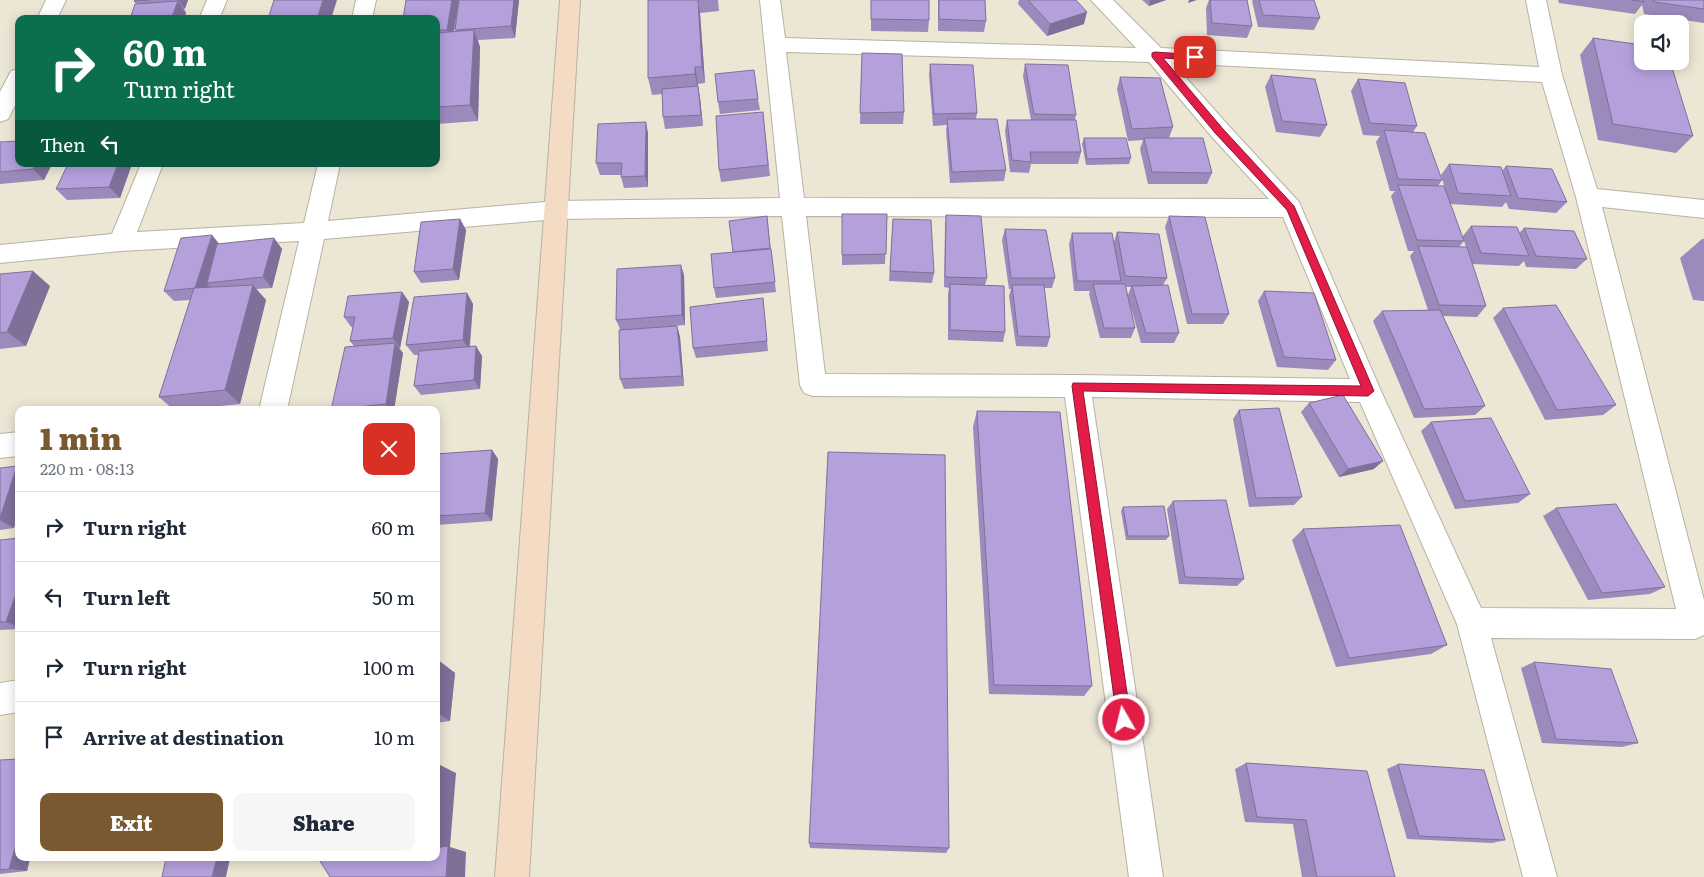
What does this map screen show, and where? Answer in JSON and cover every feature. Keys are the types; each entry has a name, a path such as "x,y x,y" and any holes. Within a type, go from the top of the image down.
{"street":[{"path":"49,15 56,0"},
{"path":"210,15 216,0"},
{"path":"363,15 366,0"},
{"path":"512,877 570,0"},
{"path":"770,0 792,207 814,386 1077,386 1368,391"},
{"path":"1102,0 1155,55 1220,131 1291,208 1368,391 1472,623 1540,877"},
{"path":"1472,623 1695,624 1588,197 1551,76 1536,0"},
{"path":"776,45 1155,55 1551,76"},
{"path":"0,114 15,84"},
{"path":"120,242 151,167"},
{"path":"274,406 328,167"},
{"path":"1588,197 1704,210"},
{"path":"0,254 120,242 314,231 556,210 792,207 1291,208"},
{"path":"1077,386 1146,877"},
{"path":"0,446 15,444"},
{"path":"0,699 15,697"}],"building":[{"path":"274,0 323,0 318,15 269,15"},
{"path":"406,0 452,0 447,30 440,30 440,15 404,15"},
{"path":"459,0 514,0 511,26 455,30"},
{"path":"648,0 698,0 702,67 695,67 695,74 648,78"},
{"path":"871,0 929,0 929,20 871,19"},
{"path":"939,0 985,0 986,21 939,19"},
{"path":"1028,0 1076,0 1087,12 1050,24"},
{"path":"1210,0 1247,0 1252,26 1212,23"},
{"path":"1259,0 1314,0 1320,18 1263,15"},
{"path":"1653,0 1704,0 1704,9 1654,2"},
{"path":"178,1 173,15 131,15 135,4"},
{"path":"474,30 470,105 440,107 440,33"},
{"path":"1593,38 1634,44 1634,70 1673,70 1693,136 1613,124"},
{"path":"862,53 902,54 904,112 860,113"},
{"path":"930,64 973,65 977,113 934,114"},
{"path":"1025,64 1068,65 1076,115 1034,114"},
{"path":"754,70 758,99 718,102 715,74"},
{"path":"1271,75 1315,79 1327,125 1282,121"},
{"path":"1120,77 1160,78 1173,127 1132,129"},
{"path":"1358,79 1405,83 1417,126 1370,123"},
{"path":"698,86 701,115 663,117 662,89"},
{"path":"763,112 768,165 719,170 716,116"},
{"path":"947,119 997,119 1006,170 952,172"},
{"path":"1007,120 1076,120 1081,152 1030,152 1031,162 1012,160"},
{"path":"646,122 645,176 621,177 622,163 596,163 598,124"},
{"path":"1384,130 1425,133 1442,180 1398,179"},
{"path":"1084,138 1126,138 1131,158 1087,159"},
{"path":"1144,138 1203,138 1212,173 1152,172"},
{"path":"15,141 15,167 34,167 33,169 0,172 0,142"},
{"path":"1449,164 1501,167 1511,196 1458,193"},
{"path":"1506,166 1552,169 1567,202 1518,198"},
{"path":"67,167 117,167 109,187 56,189"},
{"path":"1398,185 1444,186 1464,241 1417,240"},
{"path":"842,214 887,214 886,254 842,255"},
{"path":"946,215 981,216 987,278 945,277"},
{"path":"767,216 770,248 733,252 729,221"},
{"path":"1169,216 1205,217 1229,314 1192,314"},
{"path":"460,219 453,269 414,272 421,222"},
{"path":"893,219 931,220 934,273 890,271"},
{"path":"1471,226 1517,227 1529,256 1481,253"},
{"path":"1524,228 1574,231 1587,259 1536,256"},
{"path":"1005,229 1046,230 1055,278 1011,278"},
{"path":"1117,232 1159,234 1167,278 1125,276"},
{"path":"1072,233 1112,233 1121,281 1077,281"},
{"path":"212,235 195,288 164,291 181,238"},
{"path":"274,238 263,277 207,283 217,244"},
{"path":"1418,246 1467,247 1486,306 1439,305"},
{"path":"771,249 775,282 714,288 711,254"},
{"path":"681,265 682,315 616,320 617,269"},
{"path":"33,271 7,332 0,333 0,274"},
{"path":"950,284 1004,286 1005,332 950,330"},
{"path":"1093,284 1125,284 1135,328 1104,328"},
{"path":"253,285 225,390 159,397 194,288"},
{"path":"1012,285 1044,285 1050,337 1018,336"},
{"path":"1168,285 1179,333 1146,333 1132,286"},
{"path":"1264,291 1314,293 1336,360 1284,357"},
{"path":"402,292 393,338 350,341 355,317 344,317 348,296"},
{"path":"467,293 463,340 406,345 414,297"},
{"path":"763,298 767,341 693,348 690,307"},
{"path":"1556,305 1616,405 1557,410 1503,308"},
{"path":"1440,310 1485,406 1424,409 1382,311"},
{"path":"677,326 682,376 620,379 619,330"},
{"path":"395,343 386,404 332,406 345,347"},
{"path":"476,346 474,380 414,386 419,351"},
{"path":"1343,395 1383,461 1348,469 1309,403"},
{"path":"1279,408 1302,497 1256,498 1239,410"},
{"path":"977,411 1060,412 1092,686 994,685"},
{"path":"1491,418 1530,494 1465,501 1431,422"},
{"path":"492,450 485,513 440,516 440,454"},
{"path":"828,452 945,455 949,848 809,843"},
{"path":"15,466 15,472 0,518 0,468"},
{"path":"1226,500 1244,579 1185,577 1173,501"},
{"path":"1616,504 1665,587 1602,593 1556,508"},
{"path":"1164,506 1169,536 1128,536 1123,507"},
{"path":"1400,525 1447,645 1349,658 1303,529"},
{"path":"15,538 15,596 6,622 0,622 0,540"},
{"path":"1534,662 1611,669 1638,743 1556,739"},
{"path":"15,759 15,849 9,869 0,870 0,760"},
{"path":"1246,763 1367,771 1395,877 1317,877 1306,820 1257,817"},
{"path":"1398,764 1484,770 1505,840 1419,836"},
{"path":"448,846 446,877 330,877 320,861 440,861 440,847"},
{"path":"165,861 216,861 212,877 162,877"}],"route":[{"path":"1124,720 1077,386 1368,391 1291,208 1220,131 1155,55 1195,57"}]}
